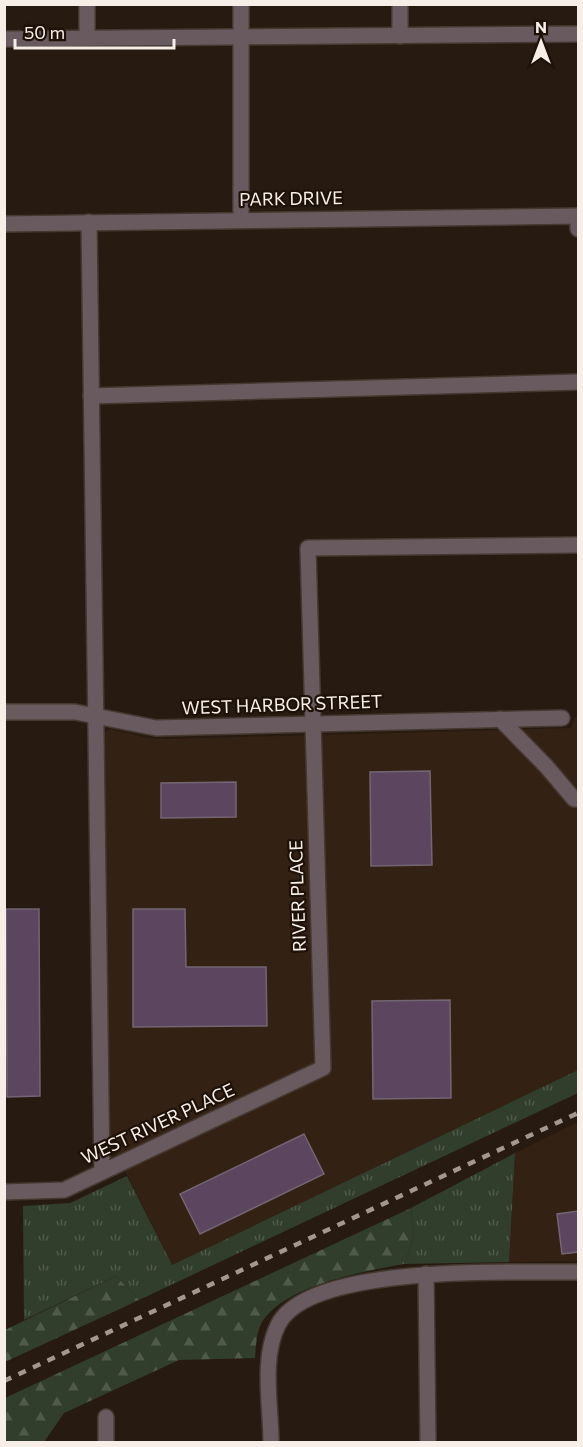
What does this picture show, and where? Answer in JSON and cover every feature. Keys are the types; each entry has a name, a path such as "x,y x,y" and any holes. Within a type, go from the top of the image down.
{"street":[{"path":"87,4 87,38"},
{"path":"241,4 241,219"},
{"path":"400,4 400,36"},
{"path":"4,39 579,34"},
{"path":"579,216 579,230"},
{"name":"PARK DRIVE","path":"4,224 579,216"},
{"path":"89,222 102,1172"},
{"path":"91,396 579,382"},
{"name":"RIVER PLACE","path":"323,1068 308,548 579,545"},
{"name":"WEST HARBOR STREET","path":"4,712 75,712 156,728 562,718"},
{"path":"500,719 546,766 574,799 579,799"},
{"name":"WEST RIVER PLACE","path":"4,1192 64,1190 323,1068"},
{"path":"271,1443 269,1351 279,1324 290,1309 309,1296 342,1287 426,1274 579,1272"},
{"path":"426,1274 428,1443"},
{"path":"106,1417 106,1443"}],"shaded area":[{"path":"575,717 578,717 578,1070 172,1265 108,1136 104,733 109,729 148,738 167,739 571,728"},
{"path":"578,1122 578,1261 509,1262 515,1153"}],"green space":[{"path":"578,1070 578,1093 139,1300 116,1276 24,1320 23,1206 70,1203 127,1176 172,1265"},
{"path":"515,1153 509,1262 404,1264 414,1237 411,1208"},
{"path":"411,1208 414,1237 404,1264 327,1282 288,1298 273,1309 262,1322 257,1335 255,1358 179,1360 64,1413 44,1442 5,1442 5,1398"},
{"path":"116,1276 139,1300 5,1362 5,1330"}],"building":[{"path":"430,771 432,865 371,866 370,772"},
{"path":"236,782 236,817 161,818 161,783"},
{"path":"6,909 39,909 40,1096 7,1097"},
{"path":"133,909 185,909 186,967 266,967 267,1026 133,1027"},
{"path":"450,1000 451,1098 373,1099 372,1001"},
{"path":"304,1134 324,1174 200,1234 180,1194"},
{"path":"578,1211 578,1252 562,1254 557,1214"}],"railway":[{"path":"4,1381 578,1113"}]}
